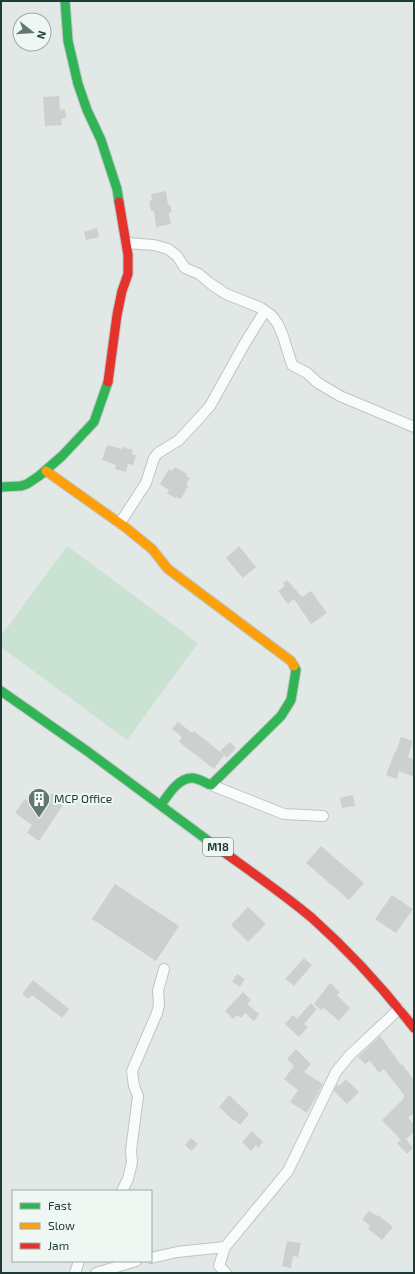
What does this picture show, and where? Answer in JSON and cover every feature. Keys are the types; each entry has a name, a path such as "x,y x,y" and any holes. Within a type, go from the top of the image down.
{"street":[{"path":"1,487 15,487 27,484 46,471 83,435 94,422 98,414 109,377 117,315 122,291 128,274 128,255 117,189 101,140 87,110 76,77 67,34 65,1"},
{"path":"126,243 154,245 168,249 177,256 187,270 199,274 210,284 226,294 271,315 278,324 292,365 307,373 318,383 340,396 414,427"},
{"path":"120,523 146,483 154,458 161,451 179,440 210,406 245,343 265,311"},
{"path":"46,471 120,523 152,549 168,569 291,661 296,670 291,700 281,716 212,784"},
{"name":"M18","path":"1,691 87,751 272,886 317,923 361,965 414,1028"},
{"path":"161,805 178,783 186,779 194,778 284,814 323,816"},
{"path":"122,1190 128,1179 132,1162 131,1151 138,1096 134,1086 132,1071 157,1013 159,1005 158,991 164,969"},
{"path":"219,1271 225,1247 288,1171 336,1072 349,1056 399,1009"},
{"path":"152,1258 177,1252 225,1247"},
{"path":"75,1273 79,1262"},
{"path":"96,1273 133,1262"}],"green space":[{"path":"67,546 198,643 127,740 1,647 1,636"}],"building":[{"path":"59,96 60,110 65,109 66,118 61,119 62,125 45,126 43,97"},
{"path":"166,191 168,205 170,205 172,212 169,213 171,224 156,227 154,211 151,211 149,201 152,200 151,194"},
{"path":"97,228 99,237 86,240 84,232"},
{"path":"107,445 133,450 132,454 136,455 133,465 128,464 126,472 115,469 116,465 102,460"},
{"path":"175,467 187,474 186,476 190,478 186,484 188,486 181,499 175,498 167,493 169,490 160,484 169,469 172,471"},
{"path":"239,546 256,567 243,578 226,558"},
{"path":"287,580 302,597 311,591 327,613 311,624 294,599 288,604 278,591 285,586 283,583"},
{"path":"178,722 192,733 194,731 224,755 214,769 179,742 182,737 172,729"},
{"path":"401,737 413,741 408,757 414,759 414,777 399,771 397,779 386,775"},
{"path":"230,742 236,748 227,758 220,751"},
{"name":"MCP Office","path":"52,793 65,802 39,841 27,833 32,825 15,813 25,799 41,810"},
{"path":"353,795 355,806 342,808 340,798"},
{"path":"321,846 364,883 349,900 306,863"},
{"path":"115,884 179,926 156,961 92,919"},
{"path":"392,895 413,909 396,933 375,919"},
{"path":"248,907 266,924 248,942 231,925"},
{"path":"304,958 312,965 294,986 285,979"},
{"path":"237,974 245,979 240,987 232,982"},
{"path":"33,980 69,1009 62,1018 32,995 29,999 22,994"},
{"path":"330,983 340,992 337,995 350,1008 339,1021 324,1008 321,1010 314,1004"},
{"path":"243,992 251,1000 247,1004 259,1014 254,1021 245,1013 241,1018 237,1015 233,1019 225,1011"},
{"path":"311,1003 317,1009 304,1024 308,1027 299,1037 285,1024 293,1015 297,1019"},
{"path":"380,1036 414,1080 414,1113 408,1118 414,1124 414,1132 406,1139 413,1148 407,1154 397,1143 401,1140 382,1120 404,1098 404,1095 384,1069 379,1073 370,1061 365,1064 358,1057"},
{"path":"296,1049 311,1064 304,1072 323,1084 307,1113 290,1102 298,1090 284,1079 294,1066 287,1059"},
{"path":"346,1079 359,1092 347,1104 334,1091 337,1084 339,1086"},
{"path":"229,1095 249,1114 240,1125 219,1107"},
{"path":"252,1131 263,1142 258,1148 256,1145 251,1151 242,1142"},
{"path":"191,1138 198,1144 191,1151 185,1145"},
{"path":"369,1211 377,1216 378,1215 393,1227 382,1240 368,1229 370,1225 362,1220"},
{"path":"287,1241 301,1243 298,1257 293,1256 291,1268 282,1266"}],"traffic: fast":[{"path":"65,1 68,41 78,84 87,110 101,140 117,189 119,202"},
{"path":"1,487 21,486 27,484 39,476 62,456 94,422 108,382"},
{"path":"161,805 174,788 182,781 192,778 211,785 281,716 291,700 296,670 294,666"},
{"path":"1,691 87,751 214,845"}],"traffic: slow":[{"path":"46,471 125,527 152,549 168,569 291,661 294,666"}],"traffic: jam":[{"path":"108,382 117,315 122,291 128,274 128,255 119,202"},
{"path":"214,845 312,918 366,971 414,1028"}],"place":[{"name":"MCP Office","path":"39,818"}]}
